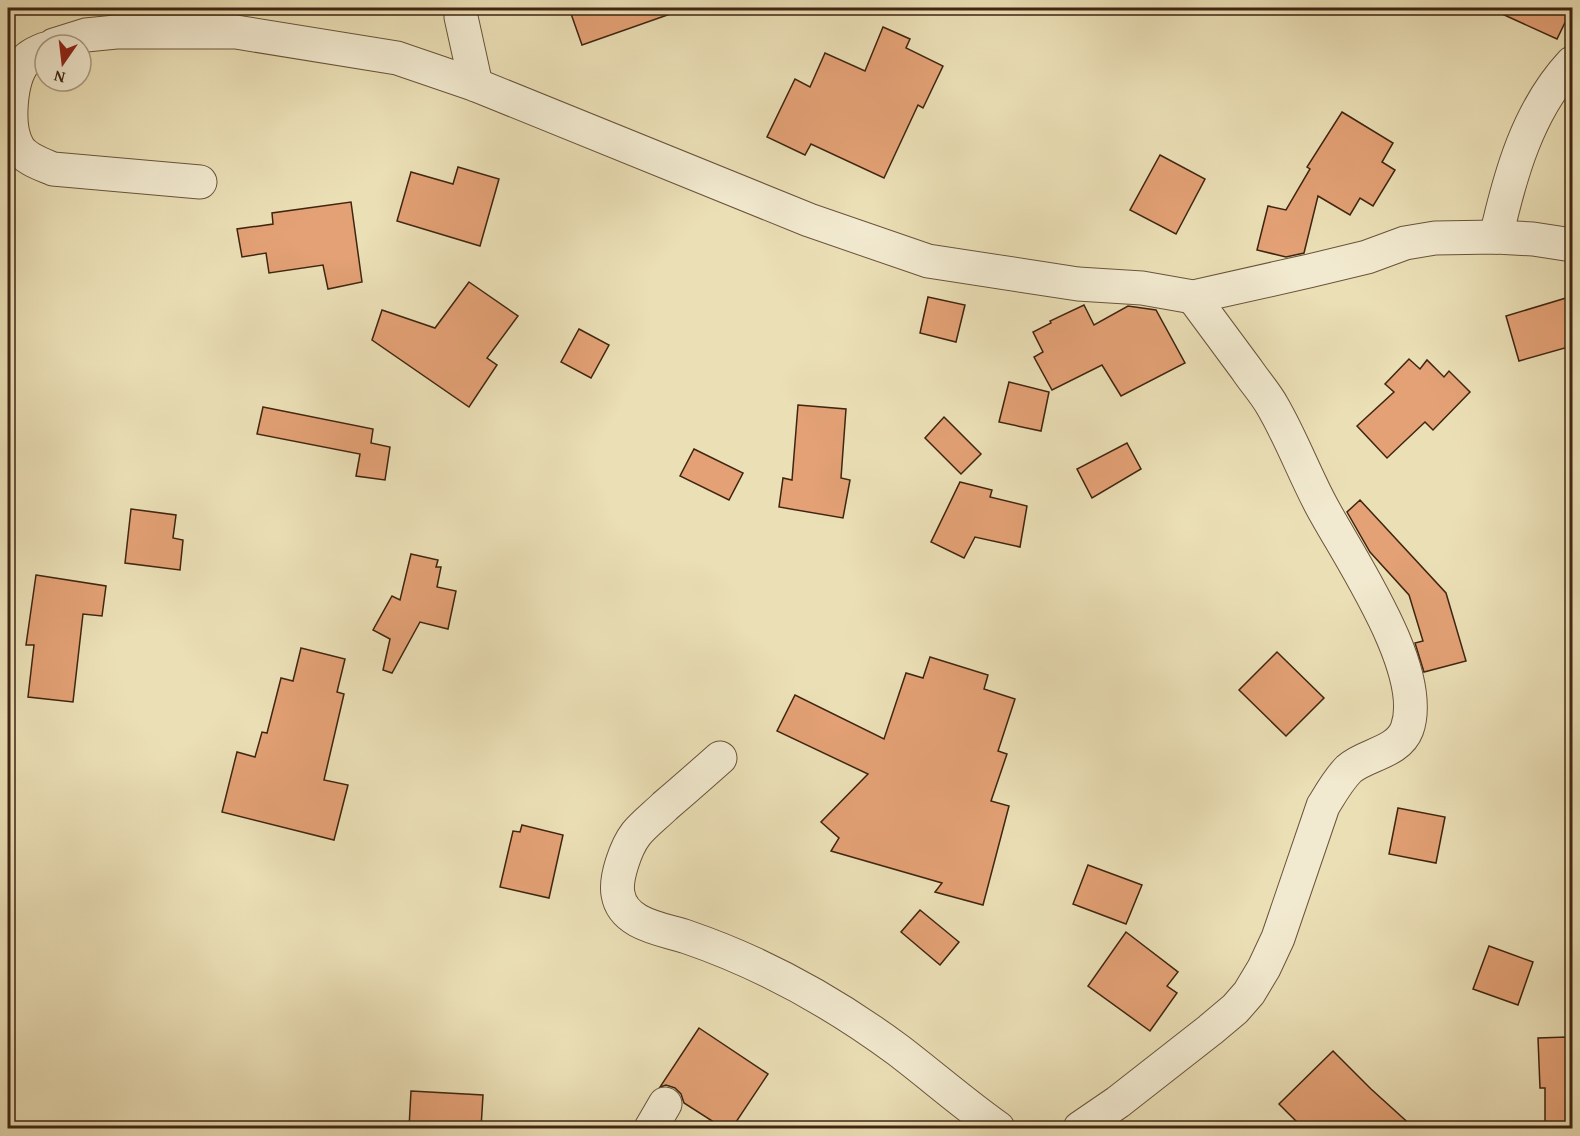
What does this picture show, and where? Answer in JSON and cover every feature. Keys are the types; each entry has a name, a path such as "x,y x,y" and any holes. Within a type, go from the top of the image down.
{"street":[{"path":"461,8 476,85"},
{"path":"93,34 116,32 236,32 397,57 476,85 732,191 928,261 1078,284 1142,288 1193,297 1358,259 1405,243 1435,238 1496,237 1533,239 1572,245"},
{"path":"33,55 23,63 12,95 10,119 17,146 34,162 53,169 200,182"},
{"path":"1496,237 1508,184 1518,154 1540,110 1572,63"},
{"path":"1080,1128 1118,1102 1227,1016 1249,993 1278,938 1323,806 1349,769 1397,743 1407,731 1409,717 1404,668 1389,628 1321,505 1273,406 1193,297"},
{"path":"720,758 636,833 623,861 617,885 623,907 635,920 719,948 800,986 844,1012 896,1049 998,1128"}],"building":[{"path":"569,8 675,8 676,12 582,45"},
{"path":"1489,8 1572,8 1557,39"},
{"path":"883,27 910,39 906,48 943,66 923,108 918,105 884,178 811,144 805,155 767,137 795,79 810,87 825,53 865,71"},
{"path":"1342,112 1393,143 1382,162 1395,170 1373,206 1360,198 1350,215 1318,196 1304,253 1286,257 1257,250 1268,206 1286,210 1310,169 1307,167"},
{"path":"1160,155 1205,179 1176,234 1130,210"},
{"path":"458,167 499,179 480,246 397,221 411,172 453,184"},
{"path":"351,202 362,282 328,289 323,265 269,273 266,253 242,257 237,229 273,224 272,213"},
{"path":"469,282 518,316 487,358 497,365 469,407 372,340 382,310 435,328"},
{"path":"928,297 965,305 956,342 920,333"},
{"path":"1566,298 1572,318 1572,346 1519,361 1506,316"},
{"path":"1084,305 1094,325 1128,306 1156,310 1185,363 1121,396 1102,365 1052,390 1034,357 1043,352 1033,332"},
{"path":"579,329 609,345 591,378 561,362"},
{"path":"1409,359 1420,369 1427,360 1444,377 1449,371 1470,392 1433,430 1425,422 1387,458 1357,426 1394,392 1385,384"},
{"path":"1009,382 1049,392 1041,431 999,422"},
{"path":"798,405 846,409 841,478 850,480 843,518 779,507 783,478 792,480"},
{"path":"263,407 373,429 371,443 390,447 385,480 356,476 360,454 257,434"},
{"path":"944,417 981,454 961,474 925,438"},
{"path":"1127,443 1141,469 1092,498 1077,469"},
{"path":"694,449 743,473 729,500 680,476"},
{"path":"960,482 992,490 990,497 1027,506 1020,547 975,537 964,558 931,542"},
{"path":"1360,500 1446,593 1466,661 1424,672 1415,643 1423,641 1409,595 1370,552 1347,512"},
{"path":"131,509 176,515 173,538 183,540 180,570 125,563"},
{"path":"411,554 438,560 436,567 441,567 437,587 456,591 448,629 420,622 392,673 383,670 390,639 373,630 392,596 400,600"},
{"path":"36,575 106,586 102,616 83,614 73,702 28,697 34,645 26,645"},
{"path":"301,648 345,659 337,692 344,694 324,780 348,785 334,840 222,812 237,752 255,757 262,732 267,733 281,678 293,681"},
{"path":"1277,652 1324,698 1286,736 1239,690"},
{"path":"930,657 988,675 984,689 1015,699 998,751 1007,754 991,801 1009,806 983,905 935,892 942,883 831,851 839,838 821,822 868,774 777,731 795,695 884,739 906,673 923,678"},
{"path":"1398,808 1445,817 1436,863 1389,854"},
{"path":"522,825 563,835 549,898 500,887 513,831 520,832"},
{"path":"1088,865 1142,885 1126,924 1073,904"},
{"path":"920,910 959,942 940,965 901,932"},
{"path":"1126,932 1178,972 1167,986 1177,993 1150,1031 1088,986"},
{"path":"1489,946 1533,962 1518,1005 1473,989"},
{"path":"699,1028 768,1074 732,1128 723,1128 684,1103 681,1094 675,1088 666,1085 660,1087"},
{"path":"1567,1037 1567,1045 1572,1045 1572,1128 1545,1128 1545,1088 1540,1088 1538,1038"},
{"path":"1333,1051 1414,1128 1303,1128 1279,1104"},
{"path":"411,1091 483,1095 481,1128 409,1128"}]}
